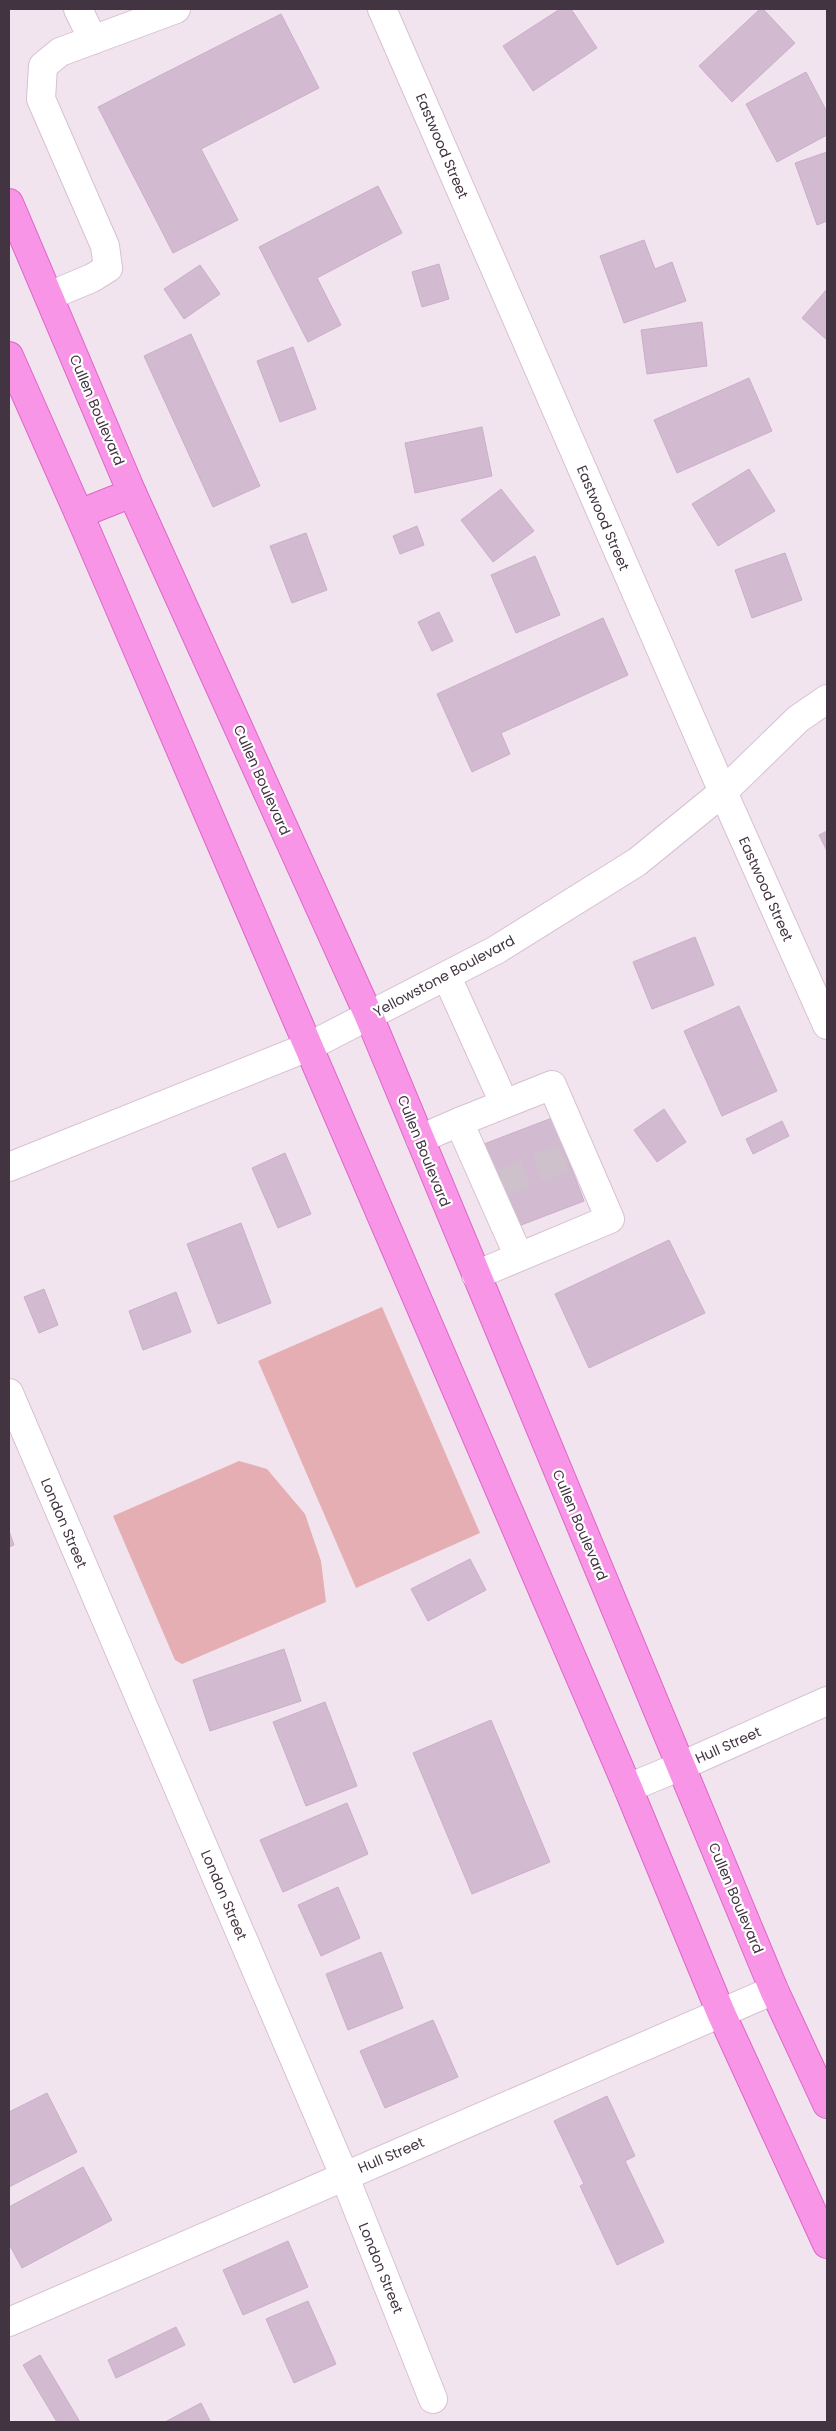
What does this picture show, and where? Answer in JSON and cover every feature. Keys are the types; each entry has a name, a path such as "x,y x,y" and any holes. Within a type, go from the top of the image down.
{"main road":[{"name":"Cullen Boulevard","path":"9,203 132,493 369,1016 774,1990 827,2104"},
{"path":"9,356 79,514 628,1788 721,2013 827,2244"},
{"path":"79,514 132,493"}],"street":[{"path":"78,9 93,40"},
{"path":"49,296 92,278 108,268 105,246 41,99 43,66 60,52 176,9"},
{"name":"Eastwood Street","path":"382,9 722,792 827,1025"},
{"name":"Yellowstone Boulevard","path":"9,1167 308,1047 496,950 637,862 722,792 798,719 827,699"},
{"path":"447,976 504,1104"},
{"path":"420,1139 552,1084 574,1154 610,1219 476,1275"},
{"path":"459,1122 494,1186 518,1257"},
{"name":"London Street","path":"11,1403 344,2175 433,2399"},
{"name":"Hull Street","path":"628,1788 827,1701"},
{"name":"Hull Street","path":"9,2322 774,1990"}],"shaded area":[{"path":"382,1307 480,1533 356,1588 258,1361"},
{"path":"239,1461 267,1469 305,1514 321,1561 326,1602 182,1664 175,1660 113,1516"}],"building":[{"path":"560,9 571,9 597,48 533,91 503,46"},
{"path":"760,9 763,9 795,43 732,102 699,66"},
{"path":"281,14 319,88 201,149 238,220 173,253 98,107"},
{"path":"806,72 827,112 827,135 777,162 746,104"},
{"path":"827,152 827,221 817,225 795,163"},
{"path":"378,186 402,233 317,278 341,325 308,342 259,247"},
{"path":"644,240 655,269 672,262 686,301 624,323 600,256"},
{"path":"439,264 449,299 422,307 412,272"},
{"path":"200,265 220,294 184,319 164,289"},
{"path":"827,289 827,340 802,318"},
{"path":"702,322 707,366 647,374 641,330"},
{"path":"191,334 260,486 213,507 144,356"},
{"path":"293,347 316,409 280,422 257,361"},
{"path":"749,378 772,431 677,473 654,420"},
{"path":"482,427 492,476 415,493 405,443"},
{"path":"749,469 775,511 718,546 692,504"},
{"path":"501,489 534,531 493,562 461,520"},
{"path":"417,526 424,545 400,554 393,536"},
{"path":"306,533 327,590 292,603 270,546"},
{"path":"785,553 802,600 752,618 735,570"},
{"path":"535,556 560,615 516,633 491,575"},
{"path":"439,612 453,641 432,651 418,622"},
{"path":"603,618 628,675 501,733 510,754 472,772 437,694"},
{"path":"827,831 827,851 819,835"},
{"path":"695,937 714,985 652,1009 633,962"},
{"path":"739,1006 777,1091 722,1116 684,1031"},
{"path":"664,1109 686,1142 657,1162 634,1130"},
{"path":"552,1118 584,1201 516,1227 484,1144"},
{"path":"782,1121 789,1136 753,1154 746,1139"},
{"path":"285,1153 311,1214 278,1228 252,1168"},
{"path":"241,1223 271,1303 218,1324 187,1244"},
{"path":"669,1240 705,1313 589,1368 555,1294"},
{"path":"44,1289 58,1325 39,1333 24,1297"},
{"path":"176,1292 191,1332 143,1350 129,1311"},
{"path":"9,1531 14,1545 9,1547"},
{"path":"470,1559 486,1590 428,1621 411,1589"},
{"path":"284,1649 301,1701 210,1731 193,1680"},
{"path":"325,1702 357,1786 306,1806 273,1722"},
{"path":"491,1720 550,1862 472,1894 413,1753"},
{"path":"347,1803 368,1854 283,1892 260,1840"},
{"path":"338,1887 360,1938 321,1956 298,1905"},
{"path":"381,1952 403,2008 348,2030 326,1974"},
{"path":"433,2020 458,2077 385,2108 360,2051"},
{"path":"47,2093 77,2152 9,2187 9,2112"},
{"path":"607,2096 635,2156 625,2161 664,2242 617,2265 580,2186 584,2184 554,2121"},
{"path":"83,2167 112,2220 22,2268 9,2244 9,2207"},
{"path":"288,2241 308,2287 243,2315 223,2270"},
{"path":"308,2301 336,2364 294,2383 266,2319"},
{"path":"176,2327 185,2345 116,2378 108,2360"},
{"path":"40,2355 80,2422 57,2422 23,2365"},
{"path":"201,2403 210,2421 165,2422"}],"tunnel":[{"path":"499,1184 567,1157"}]}
